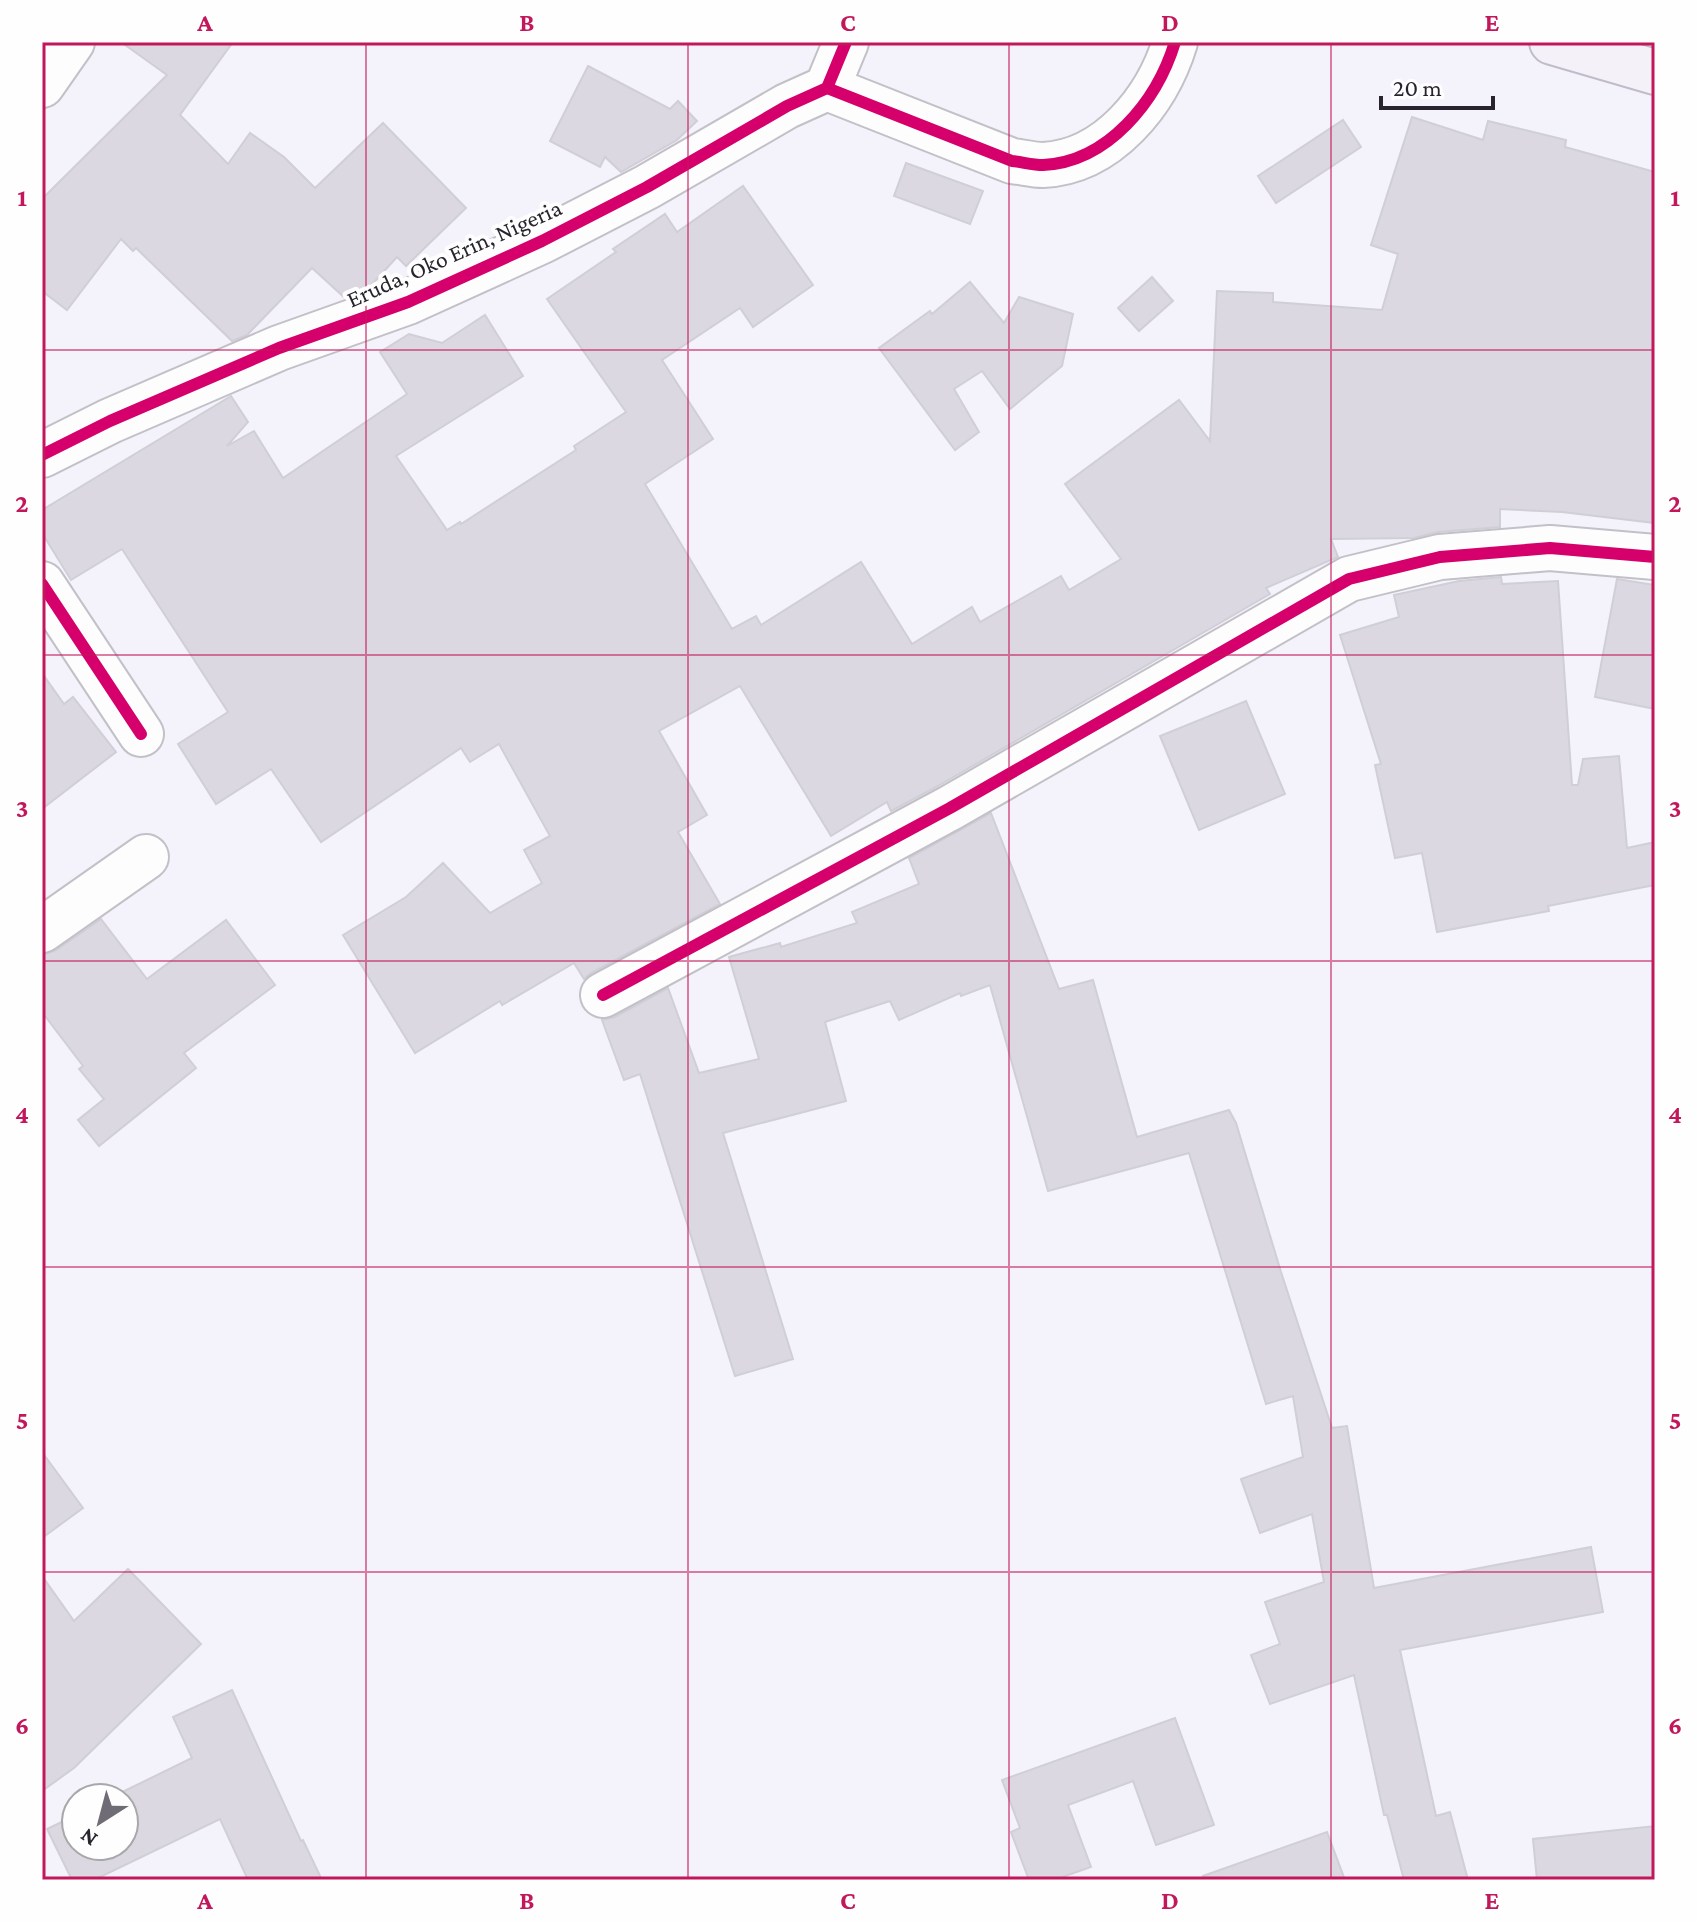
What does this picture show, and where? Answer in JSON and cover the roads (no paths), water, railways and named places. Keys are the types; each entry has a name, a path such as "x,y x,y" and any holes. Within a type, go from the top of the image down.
{"main road":[{"path":"1552,42 1655,72"}],"street":[{"path":"42,85 72,42"},
{"path":"846,42 827,88 1012,161 1042,165 1072,160 1096,150 1121,131 1156,84 1175,42"},
{"name":"Eruda, Oko Erin, Nigeria","path":"42,455 110,421 279,348 408,302 542,241 647,187 787,106 827,88"},
{"path":"603,995 950,808 1349,579 1440,557 1550,548 1655,557"},
{"path":"42,584 141,734"},
{"path":"42,930 146,857"}]}
